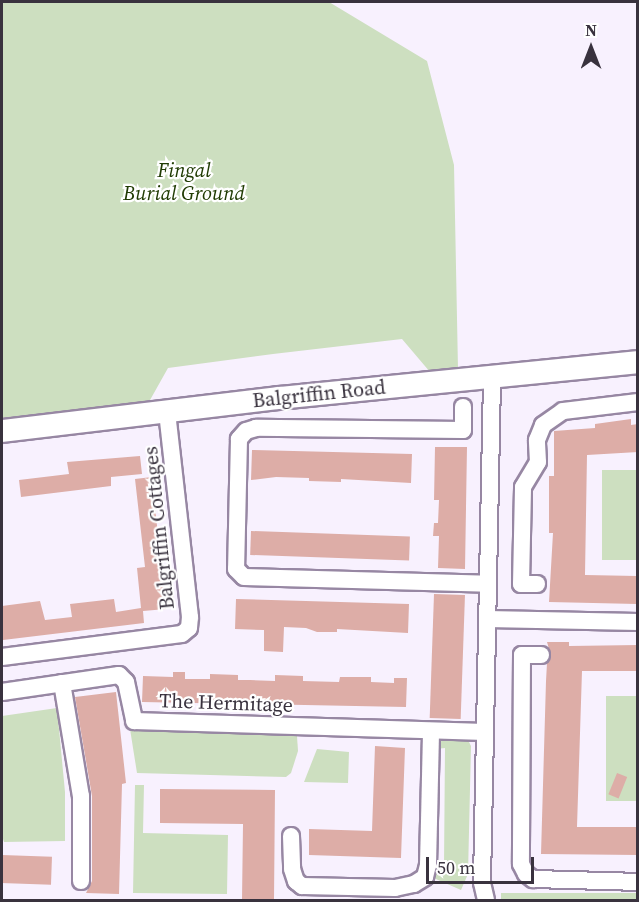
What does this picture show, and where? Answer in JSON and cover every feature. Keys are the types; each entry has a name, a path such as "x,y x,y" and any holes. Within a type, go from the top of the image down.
{"main road":[{"name":"Balgriffin Road","path":"2,431 638,362"}],"street":[{"path":"486,900 482,882 492,378"},
{"path":"537,584 521,584 521,573 523,487 538,462 539,432 546,422 563,411 638,402"},
{"path":"463,407 463,430 256,428 246,431 239,439 236,569 244,577 488,584"},
{"name":"Balgriffin Cottages","path":"2,657 182,634 189,628 190,617 167,412"},
{"path":"487,619 638,622"},
{"path":"541,655 522,655 521,864 526,874 533,879 638,882"},
{"name":"The Hermitage","path":"2,692 119,675 126,682 134,721 485,732"},
{"path":"62,683 81,796 81,881"},
{"path":"291,836 292,869 296,881 302,886 396,888 414,884 425,877 428,865 431,731"},
{"path":"474,900 482,882"}],"green space":[{"name":"Fingal Burial Ground","path":"2,2 329,2 427,61 454,165 458,369 430,372 402,339 273,354 168,368 145,409 2,423"},
{"path":"602,470 637,470 637,560 602,560"},
{"path":"606,696 637,696 637,801 606,801"},
{"path":"57,708 65,792 65,841 4,842 2,836 2,716"},
{"path":"130,729 290,733 297,736 298,751 291,773 286,777 137,773"},
{"path":"443,739 468,740 471,746 468,874 461,890 429,876 433,865 444,866 445,748 435,749"},
{"path":"317,749 349,752 348,783 304,782"},
{"path":"135,785 144,785 143,833 228,835 227,894 133,893"},
{"path":"501,893 637,893 637,900 501,900"}],"building":[{"path":"631,419 631,425 638,424 638,452 587,455 585,575 637,576 637,604 549,602 553,533 549,533 549,476 554,476 554,431 595,428 595,424"},
{"path":"435,447 467,447 465,569 438,568 439,536 433,536 434,523 438,523 439,500 434,500"},
{"path":"252,450 412,454 411,483 341,479 341,482 309,481 309,478 276,477 251,480"},
{"path":"140,456 142,474 111,477 111,486 21,497 19,480 69,474 67,462"},
{"path":"152,477 164,594 173,593 174,604 166,605 166,609 143,611 144,623 3,640 2,606 40,601 45,620 72,617 70,604 114,599 116,612 141,608 137,568 145,567 135,479"},
{"path":"251,531 410,537 409,561 250,555"},
{"path":"434,594 465,595 461,719 430,718"},
{"path":"236,599 409,604 408,633 337,629 337,632 317,632 306,628 284,627 283,652 264,651 264,630 235,629"},
{"path":"547,642 569,642 569,646 638,645 638,671 582,671 577,827 638,827 638,855 541,854 546,681 547,663 551,656"},
{"path":"173,672 185,672 185,679 210,679 210,674 238,675 238,680 275,681 275,675 303,676 303,681 339,682 340,677 371,677 371,682 394,683 394,678 407,678 406,707 142,702 143,676 173,677"},
{"path":"116,692 126,783 122,784 119,894 86,893 92,881 92,796 75,697"},
{"path":"375,746 405,748 401,858 309,855 309,829 372,831"},
{"path":"617,773 627,777 619,798 608,794"},
{"path":"160,789 275,790 274,900 242,900 243,824 160,823"},
{"path":"2,855 52,857 51,885 2,883"}]}
